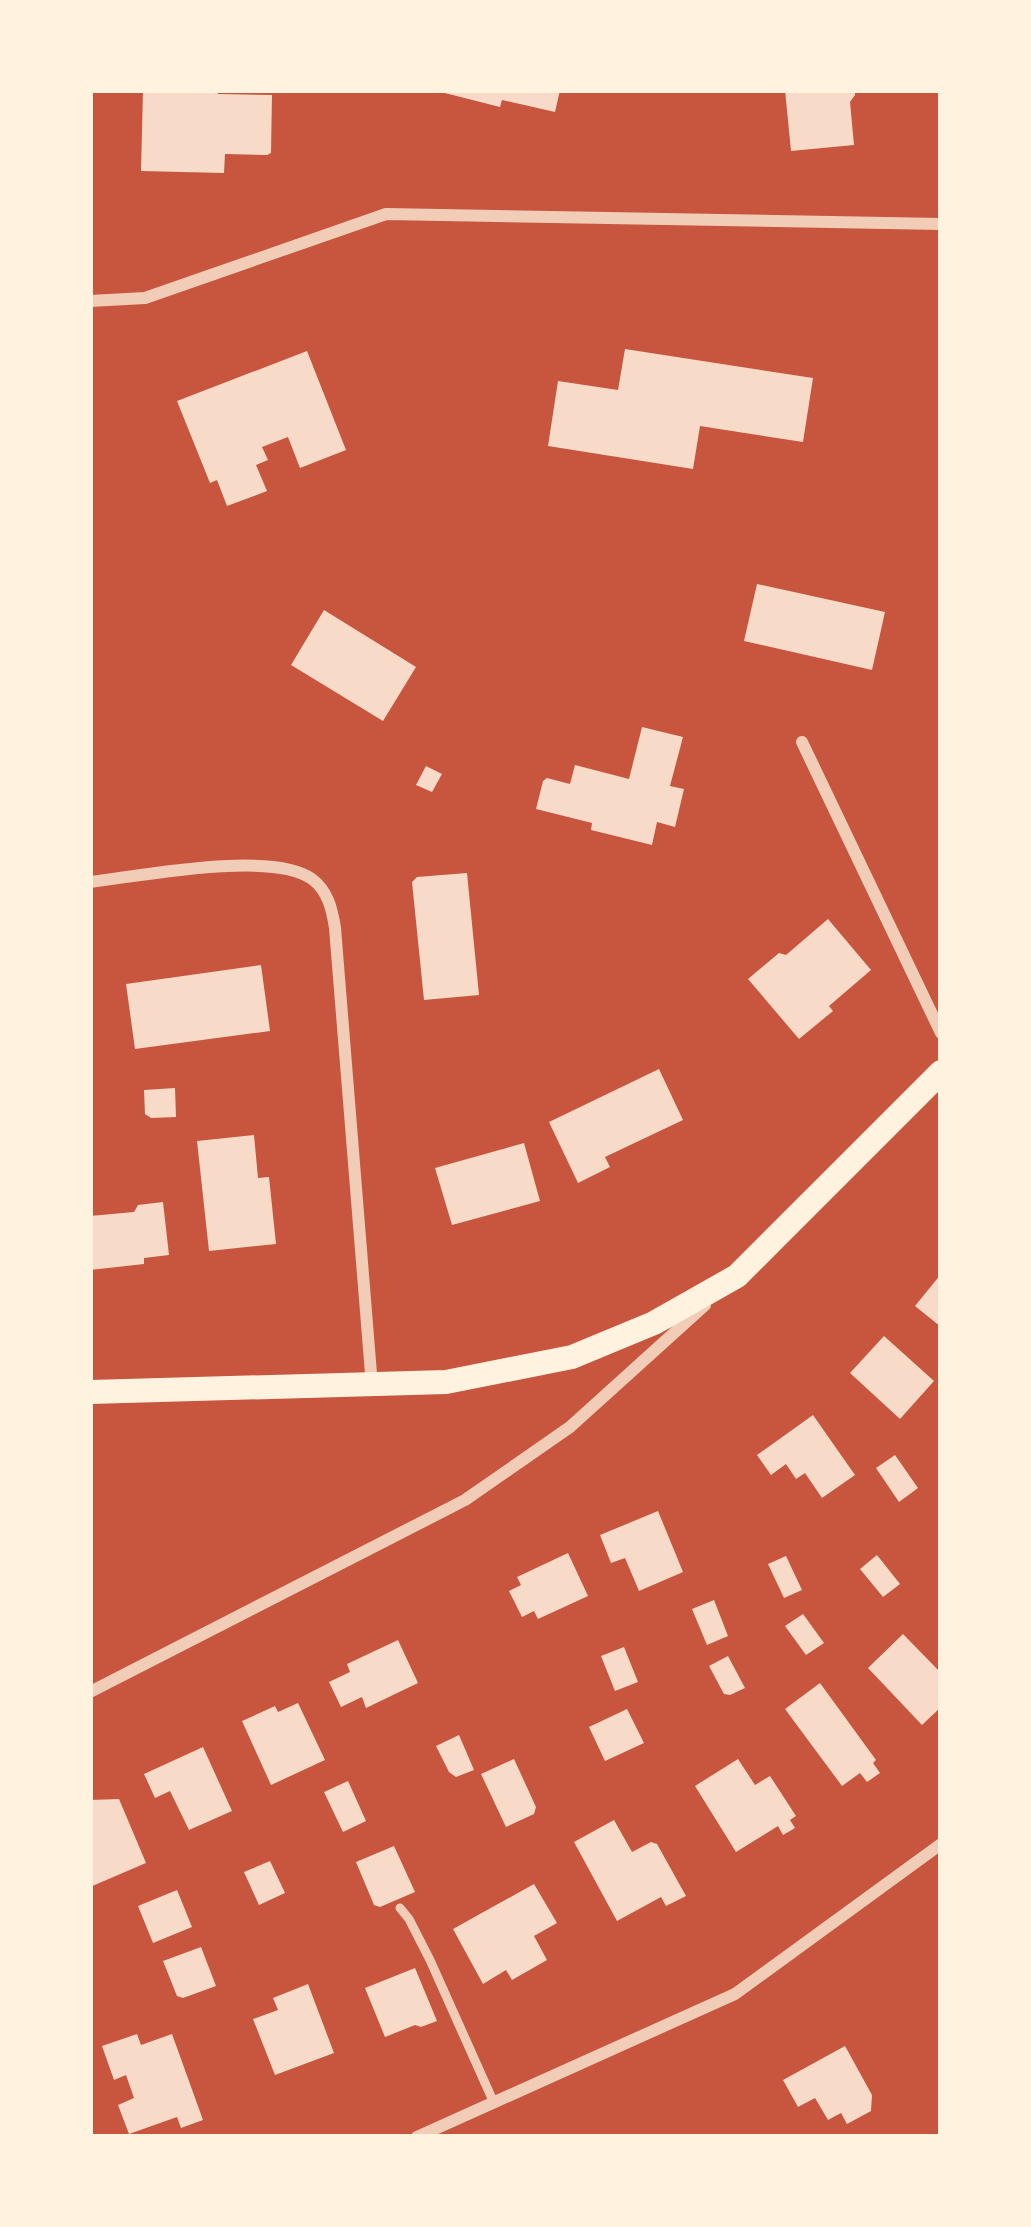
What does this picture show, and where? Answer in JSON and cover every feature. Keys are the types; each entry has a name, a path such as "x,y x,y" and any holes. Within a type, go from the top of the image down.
{"main road":[{"path":"90,1392 446,1382 572,1357 654,1323 737,1276 941,1072"}],"street":[{"path":"90,302 145,298 386,214 941,224"},
{"path":"802,742 941,1033"},
{"path":"90,882 252,864 296,871 326,893 332,910 372,1386"},
{"path":"90,1691 465,1500 570,1427 737,1276"},
{"path":"417,2137 735,1994 941,1844"}],"lane":[{"path":"400,1908 430,1960 494,2103"}],"building":[{"path":"143,90 272,95 271,153 225,154 224,173 141,171"},
{"path":"433,90 560,90 555,112 502,100 500,107"},
{"path":"785,90 855,90 850,102 854,145 791,151"},
{"path":"625,349 813,378 803,442 700,426 693,469 548,446 558,381 618,390"},
{"path":"307,351 346,450 300,468 288,437 262,447 268,460 256,465 267,491 227,506 217,480 210,483 177,401"},
{"path":"757,584 885,612 872,670 744,641"},
{"path":"324,610 416,667 383,721 291,665"},
{"path":"642,727 683,737 670,786 684,789 675,827 657,822 652,845 591,830 592,823 536,809 543,781 570,784 575,765 629,779"},
{"path":"426,766 442,774 432,792 416,785"},
{"path":"467,873 479,995 424,1000 412,882 417,877"},
{"path":"828,919 871,970 799,1039 748,979"},
{"path":"261,965 270,1031 135,1049 126,984"},
{"path":"659,1069 683,1120 605,1157 610,1167 578,1183 549,1122"},
{"path":"175,1088 176,1117 145,1114 144,1090"},
{"path":"254,1135 258,1178 269,1177 276,1244 209,1251 197,1141"},
{"path":"524,1143 540,1201 452,1225 435,1168"},
{"path":"163,1202 169,1255 144,1258 144,1264 90,1270 90,1216 134,1212 138,1205"},
{"path":"941,1274 941,1327 915,1306"},
{"path":"884,1336 934,1381 900,1419 850,1373"},
{"path":"813,1415 855,1475 822,1498 805,1473 796,1479 786,1464 771,1475 757,1455"},
{"path":"895,1455 918,1488 899,1502 876,1468"},
{"path":"658,1511 683,1572 639,1591 625,1558 611,1563 600,1535"},
{"path":"568,1553 588,1596 538,1619 534,1611 522,1617 509,1591 521,1585 517,1577"},
{"path":"877,1555 900,1584 883,1597 860,1569"},
{"path":"786,1556 802,1590 784,1598 768,1564"},
{"path":"714,1600 728,1636 707,1645 692,1609"},
{"path":"803,1614 824,1643 806,1655 785,1626"},
{"path":"903,1634 941,1673 941,1707 922,1725 868,1668"},
{"path":"398,1640 418,1683 366,1708 362,1697 341,1707 329,1682 350,1672 347,1664"},
{"path":"624,1647 638,1682 615,1691 601,1656"},
{"path":"728,1656 745,1688 730,1695 724,1694 709,1666"},
{"path":"820,1683 876,1760 873,1763 880,1773 867,1782 860,1773 842,1786 785,1709"},
{"path":"298,1703 325,1760 271,1785 242,1721 275,1706 278,1712"},
{"path":"627,1709 644,1743 605,1761 589,1727"},
{"path":"459,1735 474,1770 456,1777 436,1746"},
{"path":"203,1747 232,1811 189,1830 170,1791 155,1798 144,1774"},
{"path":"514,1759 536,1807 534,1814 506,1827 481,1774"},
{"path":"738,1759 755,1785 770,1776 796,1816 790,1820 795,1828 783,1835 778,1826 736,1852 695,1786"},
{"path":"348,1781 366,1821 343,1832 324,1792"},
{"path":"119,1799 146,1863 90,1887 90,1800"},
{"path":"614,1820 632,1852 651,1842 657,1844 686,1896 666,1906 661,1897 617,1921 574,1842"},
{"path":"394,1846 415,1892 380,1907 374,1905 356,1862"},
{"path":"270,1861 285,1893 259,1905 244,1872"},
{"path":"534,1884 557,1923 534,1936 547,1960 512,1980 506,1970 483,1984 453,1929"},
{"path":"177,1890 192,1927 153,1943 138,1906"},
{"path":"201,1947 216,1986 177,1996 163,1961"},
{"path":"415,1968 437,2021 385,2037 365,1988"},
{"path":"308,1984 334,2053 275,2075 253,2019 278,2010 273,1998"},
{"path":"137,2034 141,2045 172,2034 203,2120 181,2128 177,2117 129,2134 118,2105 134,2098 126,2075 114,2080 102,2046"},
{"path":"845,2046 872,2095 871,2111 847,2124 841,2113 828,2120 815,2098 798,2107 783,2080"}]}
